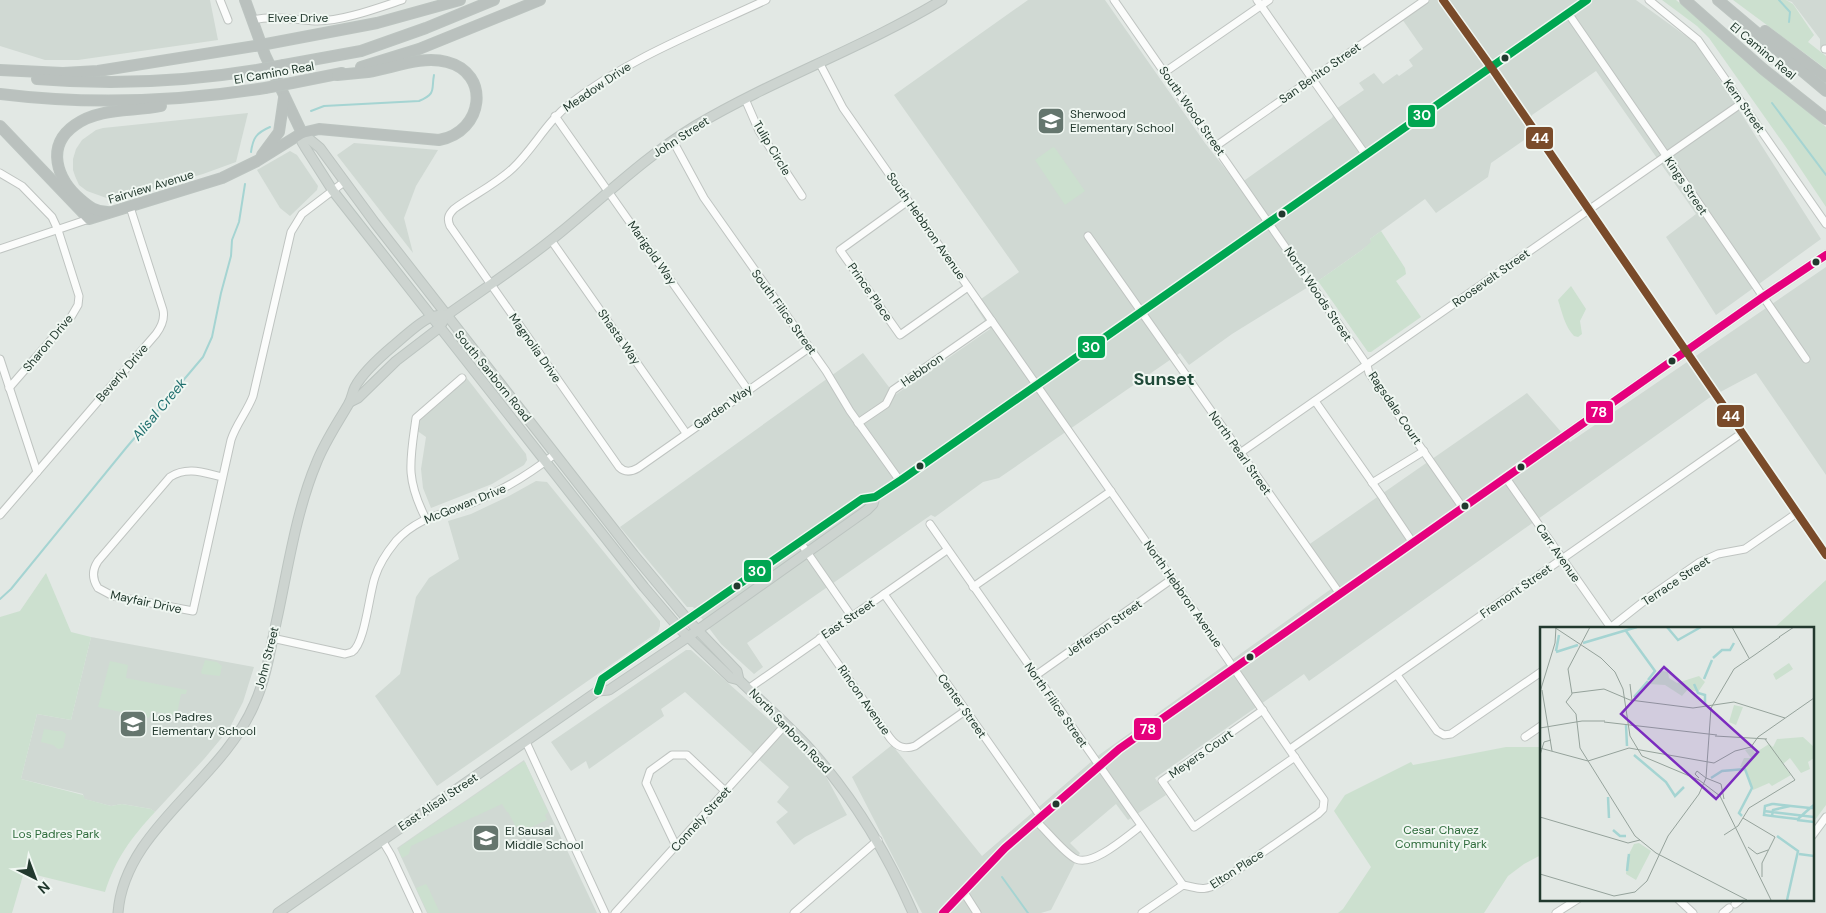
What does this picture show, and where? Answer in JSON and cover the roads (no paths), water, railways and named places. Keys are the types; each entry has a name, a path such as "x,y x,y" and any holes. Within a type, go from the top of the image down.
{"highway":[{"name":"South Sanborn Road","path":"245,0 261,45 302,133"},
{"path":"0,70 45,73 82,72 261,45 377,23 460,0"},
{"name":"El Camino Real","path":"0,75 70,82 122,82 196,79 284,66 362,51 426,28 494,0"},
{"name":"El Camino Real","path":"0,94 78,101 155,101 198,98 265,88 337,74 419,50 540,0"},
{"name":"El Camino Real","path":"1685,0 1826,119"},
{"name":"El Camino Real","path":"1718,0 1826,91"},
{"path":"1740,19 1759,28 1826,77"},
{"path":"302,133 319,129 439,140 454,136 462,131 475,111 477,96 472,82 462,69 447,62 427,60 367,72 337,74"},
{"path":"257,161 279,132 284,97"},
{"path":"111,212 99,212 86,204 73,193 63,180 58,165 58,154 60,144 66,134 78,123 97,115 153,108 198,98"},
{"path":"0,126 89,219"},
{"name":"Fairview Avenue","path":"89,219 233,174 302,133"}],"main road":[{"name":"John Street","path":"350,402 358,398 396,360 439,328 447,315 551,240 608,190 694,127 745,99 908,20 942,0"},
{"path":"1443,0 1491,67"},
{"name":"East Alisal Street","path":"278,913 598,690 602,679 862,499 875,497 900,481 1587,0"},
{"name":"South Sanborn Road","path":"302,133 320,148 344,182 555,454 688,620"},
{"name":"South Sanborn Road","path":"302,133 304,147 332,191 644,587 678,627"},
{"path":"943,913 1005,848 1128,743 1763,297 1826,255"},
{"name":"John Street","path":"118,913 122,889 139,852 156,829 223,755 246,721 261,688 308,486 327,441 350,402 356,386 390,349 430,317 447,315"},
{"name":"East Alisal Street","path":"598,690 609,690 688,637 868,510 873,504 875,497"},
{"name":"North Sanborn Road","path":"688,620 737,671 739,680"},
{"name":"North Sanborn Road","path":"678,627 731,678 739,680 748,688 786,724 827,768 878,840 913,913"}],"street":[{"path":"220,0 228,20"},
{"name":"Elvee Drive","path":"252,20 267,17 316,21 332,19 402,0"},
{"name":"Meadow Drive","path":"454,210 513,168 555,116 577,98 621,69 766,0"},
{"name":"South Wood Street","path":"1114,0 1269,222"},
{"path":"1165,72 1259,3 1269,0"},
{"name":"San Benito Street","path":"1216,146 1425,0"},
{"name":"Kern Street","path":"1649,0 1698,40 1826,224"},
{"path":"1259,3 1365,154"},
{"name":"Kings Street","path":"1568,13 1806,358"},
{"name":"South Hebbron Avenue","path":"820,64 839,102 1037,385"},
{"path":"1491,67 1826,555"},
{"name":"Tulip Circle","path":"745,99 759,131 802,196"},
{"name":"Roosevelt Street","path":"1240,453 1742,103"},
{"name":"Marigold Way","path":"555,116 748,390"},
{"name":"South Filice Street","path":"674,141 704,198 810,348 858,423 900,481"},
{"name":"Sharon Drive","path":"0,173 11,178 27,190 49,214 58,230 79,294 78,305 71,317 9,388"},
{"name":"Mayfair Drive","path":"222,477 190,470 170,477 98,561 95,566 94,575 98,588 113,596 193,612 222,477 234,431 253,396 291,232 302,214 344,182"},
{"name":"Prince Place","path":"908,201 840,250 900,335 968,287"},
{"name":"Beverly Drive","path":"0,515 156,334 163,322 163,310 130,207"},
{"name":"Magnolia Drive","path":"454,210 449,216 450,226 619,467 622,470 628,471 638,468"},
{"name":"Fairview Avenue","path":"0,249 89,219"},
{"name":"North Woods Street","path":"1269,222 1367,365"},
{"name":"North Pearl Street","path":"1088,236 1340,594"},
{"name":"Shasta Way","path":"551,240 686,433"},
{"name":"Hebbron","path":"858,423 886,404 893,390 992,321"},
{"name":"Garden Way","path":"638,468 810,348"},
{"path":"0,359 37,472"},
{"name":"Ragsdale Court","path":"1367,365 1369,373 1463,508"},
{"path":"426,519 415,496 411,474 416,418 462,378"},
{"name":"North Hebbron Avenue","path":"1037,385 1323,797 1325,806"},
{"path":"1315,401 1413,543"},
{"name":"Fremont Street","path":"1290,749 1742,433"},
{"name":"Ragsdale Court","path":"1372,483 1424,451"},
{"name":"McGowan Drive","path":"272,638 344,654 355,650 360,643 374,578 383,559 402,536 426,519 466,506 500,491 555,454"},
{"name":"Carr Avenue","path":"1506,478 1609,627"},
{"path":"973,587 1111,491"},
{"name":"Terrace Street","path":"1611,627 1648,598 1700,562 1718,554 1745,549 1797,513"},
{"name":"North Filice Street","path":"930,524 1183,885"},
{"path":"800,542 852,617"},
{"name":"East Street","path":"748,688 947,550"},
{"name":"Jefferson Street","path":"1035,676 1172,579"},
{"name":"Center Street","path":"884,594 1038,819 1072,856 1084,861 1095,858 1141,826"},
{"name":"Rincon Avenue","path":"820,638 894,744 906,748 915,746 965,711"},
{"path":"1397,675 1437,731 1444,735 1451,734 1540,673"},
{"name":"Meyers Court","path":"1263,710 1162,781 1194,827 1295,757"},
{"name":"Connely Street","path":"615,913 786,724"},
{"path":"1525,737 1540,727"},
{"path":"526,742 605,913"},
{"path":"676,846 646,783 650,771 672,755 687,755 725,791"},
{"name":"Elton Place","path":"1183,885 1202,890 1213,887 1318,814 1325,806"},
{"path":"1814,833 1826,817"},
{"path":"382,840 418,913"},
{"path":"794,913 878,840"},
{"path":"1142,913 1183,885"},
{"path":"963,891 977,913"},
{"path":"1556,913 1576,900"},
{"path":"1679,900 1693,913"},
{"path":"1723,913 1735,904"}],"waterway":[{"name":"Alisal Creek","path":"1779,0 1790,12 1789,22"},
{"name":"Alisal Creek","path":"311,111 324,106 419,101 431,93 434,75"},
{"name":"Alisal Creek","path":"1772,103 1826,175"},
{"name":"Alisal Creek","path":"251,152 256,137 261,131 270,127"},
{"name":"Alisal Creek","path":"0,599 11,589 203,357 212,337 231,256 232,240 239,222 245,184"},
{"path":"1002,877 1028,913"}],"place":[{"name":"Sherwood Elementary School","path":"1051,121"},
{"name":"Los Padres Elementary School","path":"133,724"},
{"name":"El Sausal Middle School","path":"486,838"}],"district":[{"name":"Sunset","path":"1164,379"}],"park label":[{"name":"Los Padres Park","path":"56,834"},
{"name":"Cesar Chavez Community Park","path":"1441,837"}]}
